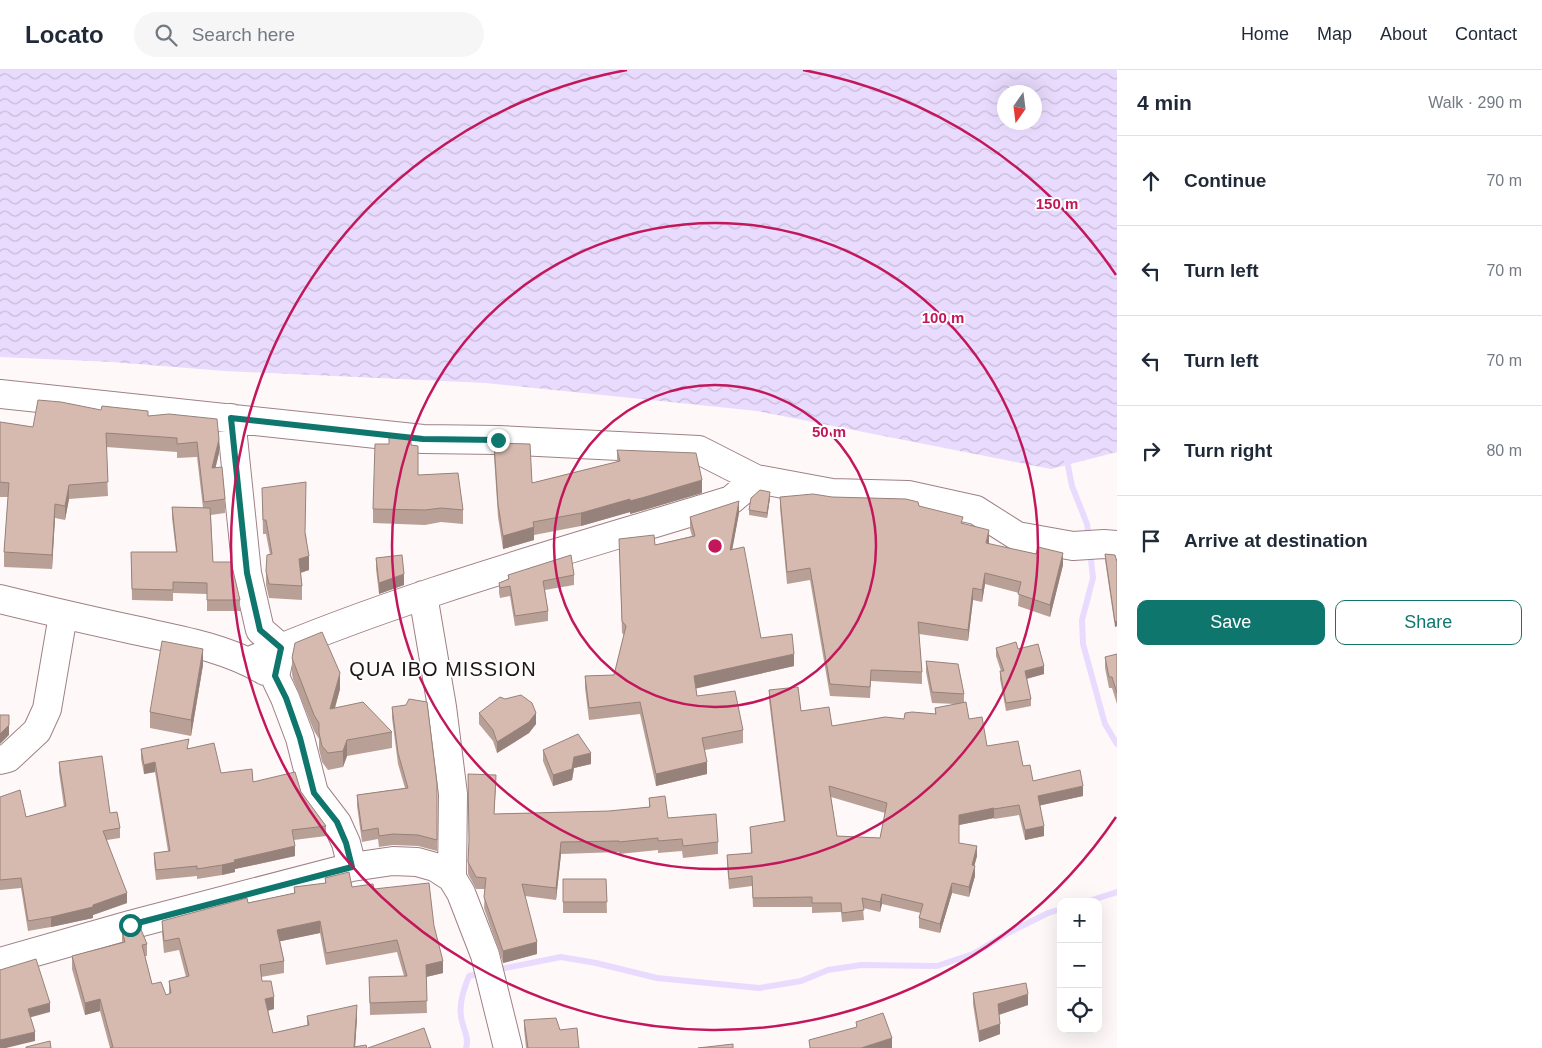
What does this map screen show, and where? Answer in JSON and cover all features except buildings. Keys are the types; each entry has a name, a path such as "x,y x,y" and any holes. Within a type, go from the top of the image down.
{"street":[{"path":"0,394 423,439 498,440 699,450 756,480 832,493 908,495 976,510 1017,536 1073,546 1110,544"},
{"path":"231,418 249,582 260,630 281,648"},
{"path":"250,661 423,595 731,500 756,480"},
{"path":"423,595 442,707 453,794 452,878"},
{"path":"0,599 211,647 250,661 275,676 286,698 300,738 314,793 337,822 346,843 352,867"},
{"path":"0,760 8,758 37,731 48,709 63,614"},
{"path":"275,676 281,648"},
{"path":"0,962 140,922 352,867 393,861 417,862 435,867 452,878 461,893 485,958 508,1048"}],"water":[{"path":"0,70 1117,70 1117,452 1051,469 757,411 486,383 225,371 112,362 0,357"}],"waterway":[{"path":"1066,456 1072,486 1087,524 1089,538"},
{"path":"1090,550 1093,578 1082,620 1083,644 1105,724 1117,744"},
{"path":"1098,898 1117,892"},
{"path":"495,970 561,957 596,963 657,978 759,988 801,981 828,970 861,965 937,966 973,954 1008,933 1057,910"},
{"path":"466,1048 467,1040 461,1011 462,996 469,976 483,973"}],"district":[{"name":"QUA IBO MISSION","path":"443,669"}],"route":[{"path":"130,925 352,867 346,843 337,822 314,793 300,738 286,698 275,676 281,648 260,630 247,573 231,418 423,439 498,440"}]}
